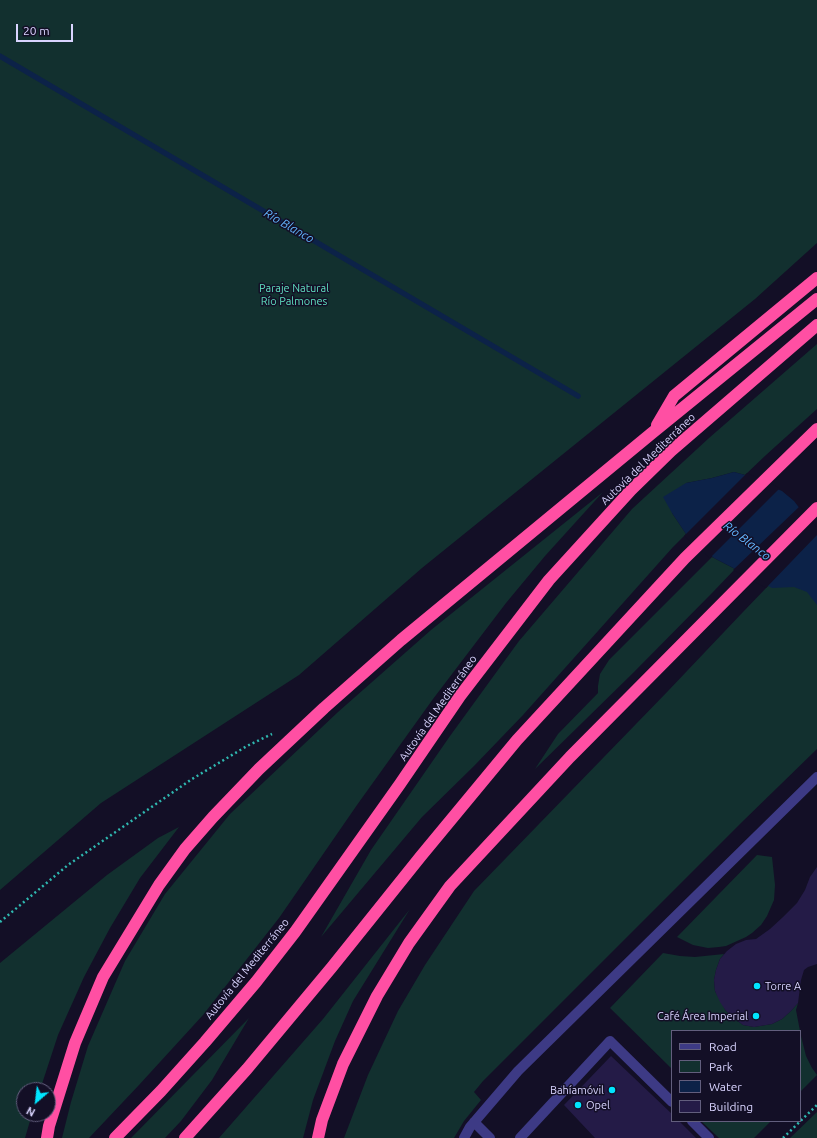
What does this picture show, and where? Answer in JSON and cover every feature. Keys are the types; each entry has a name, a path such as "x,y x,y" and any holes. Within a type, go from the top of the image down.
{"highway":[{"path":"652,432 674,396 817,278"},
{"path":"47,1138 49,1126 75,1043 103,977 159,885 185,849 213,817 254,774 324,708 401,640 652,432 817,299"},
{"name":"Autovía del Mediterráneo","path":"114,1138 161,1091 205,1042 256,982 295,932 400,784 460,696 548,580 631,490 671,451 817,325"},
{"path":"185,1138 247,1069 517,740 685,558 817,429"},
{"path":"318,1138 322,1120 343,1064 377,996 409,943 450,886 570,757 817,508"}],"street":[{"path":"464,1138 474,1122 518,1071 817,776"},
{"path":"520,1138 610,1041 671,1101"},
{"path":"474,1122 490,1138"},
{"path":"693,1122 709,1138"}],"path":[{"path":"0,922 68,865 192,779 247,746 275,732"},
{"path":"801,1120 817,1104"},
{"path":"783,1138 799,1122"}],"green space":[{"name":"Paraje Natural Río Palmones","path":"0,0 817,0 817,243 755,299 422,568 299,675 101,803 0,890"},
{"path":"817,344 817,409 745,475 734,472 686,483 672,513 686,534 523,715 422,817 321,937 371,850 450,736 519,641 632,509 709,438"},
{"path":"603,492 545,556 506,603 433,699 279,918 203,1015 89,1138 62,1138 88,1046 125,961 165,894 230,814 338,712 431,630"},
{"path":"817,535 817,749 483,1081 474,1092 481,1100 464,1121 454,1138 344,1138 368,1075 398,1011 425,965 474,891"},
{"path":"712,557 735,569 633,673 535,769 558,734 598,693 600,674 609,660"},
{"path":"179,827 140,878 110,928 84,977 58,1035 43,1082 16,1082 16,1122 30,1122 25,1138 0,1138 0,963 107,875 158,838"},
{"path":"757,855 772,857 775,885 774,900 761,925 746,937 726,946 719,947 708,948 693,945 677,937"},
{"path":"410,909 353,1001 335,1041 313,1100 303,1138 219,1138 323,1019"},
{"path":"663,953 695,957 724,954 720,959 714,980 715,991 726,1011 743,1025 754,1027 772,1024 782,1019 798,1003 796,1010 800,1030 671,1030 671,1068 610,1008"},
{"path":"249,1018 212,1080 181,1121 165,1138 131,1138"},
{"path":"801,1036 806,1056 817,1075 801,1091"},
{"path":"817,1112 817,1138 790,1138"},
{"path":"702,1122 770,1122 754,1138 719,1138"}],"water":[{"path":"734,472 745,475 782,491 794,501 817,531 817,605 807,592 794,587 772,588 714,558 686,534 663,497 686,483"}],"pier":[{"path":"747,473 780,488 710,558 684,536"},
{"path":"800,506 817,528 817,535 766,588 733,570"}],"building":[{"name":"Torre A","path":"817,867 817,964 804,970 798,1003 782,1019 772,1024 754,1027 743,1025 726,1011 715,991 714,980 720,959 736,944 746,940 756,939 783,917 797,903 805,890 810,877"},
{"name":"Bahíamóvil","path":"611,1056 671,1113 671,1122 680,1122 696,1138 595,1138 564,1105"}],"waterway":[{"name":"Río Blanco","path":"0,56 578,396"}],"place":[{"name":"Torre A","path":"757,986"},
{"name":"Café Área Imperial","path":"756,1016"},
{"name":"Bahíamóvil","path":"612,1090"},
{"name":"Opel","path":"578,1105"}]}
